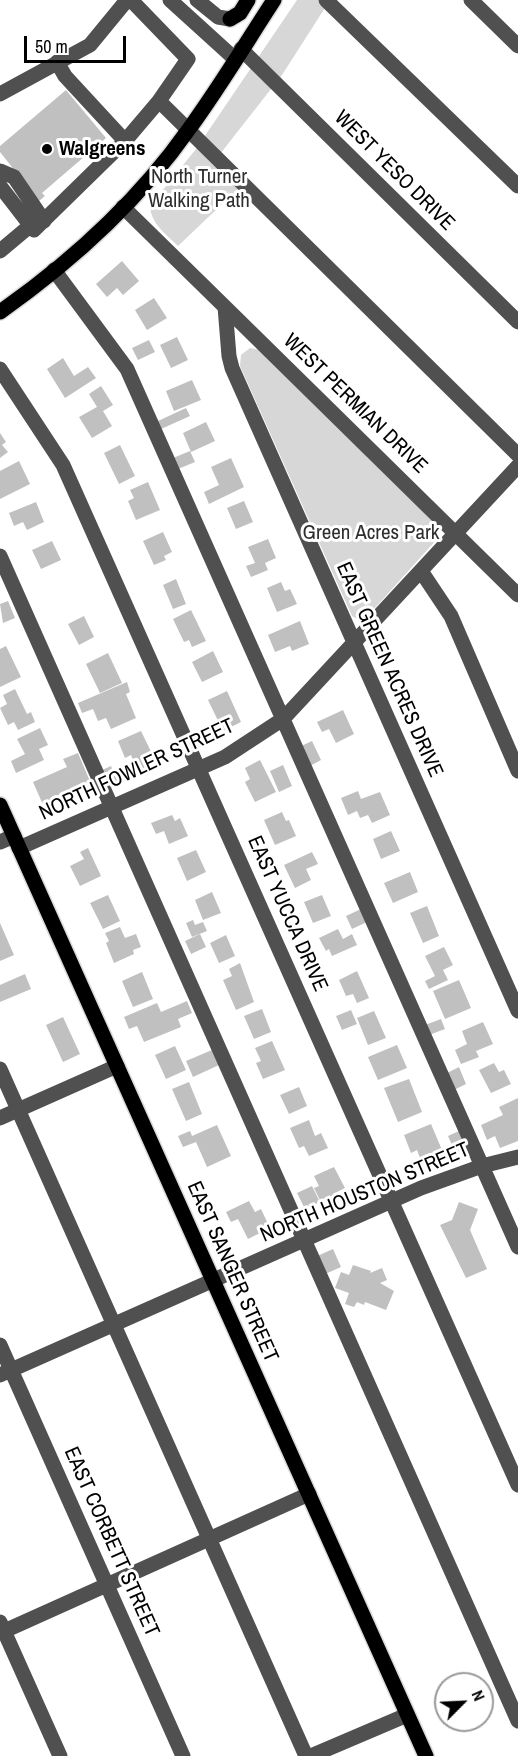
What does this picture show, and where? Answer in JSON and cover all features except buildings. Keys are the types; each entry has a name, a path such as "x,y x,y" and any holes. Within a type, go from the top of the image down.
{"main road":[{"path":"230,19 240,13 248,0"},
{"path":"0,312 54,270 123,207 188,131 274,0"},
{"name":"EAST SANGER STREET","path":"0,805 11,842 117,1066 426,1756"}],"street":[{"path":"0,94 90,45 129,0 188,59 159,101 124,141 37,223 0,251"},
{"name":"WEST YESO DRIVE","path":"170,0 238,54 518,322"},
{"path":"198,0 218,17 230,19"},
{"path":"326,0 518,186"},
{"path":"471,0 518,46"},
{"path":"57,62 65,76 124,141"},
{"path":"159,101 395,330 518,454"},
{"path":"0,171 14,177 37,223"},
{"path":"0,186 37,223"},
{"path":"123,207 225,307"},
{"path":"54,270 127,369 518,1247"},
{"name":"WEST PERMIAN DRIVE","path":"225,307 518,595"},
{"name":"EAST GREEN ACRES DRIVE","path":"225,307 232,368 518,1011"},
{"name":"EAST YUCCA DRIVE","path":"0,369 63,465 518,1485"},
{"name":"NORTH FOWLER STREET","path":"11,842 113,807 225,757 283,719 518,466"},
{"path":"0,556 518,1721"},
{"path":"421,572 451,616 518,771"},
{"path":"0,1118 117,1066"},
{"path":"0,1069 306,1756"},
{"name":"NORTH HOUSTON STREET","path":"5,1372 392,1201 482,1166 518,1157"},
{"name":"EAST CORBETT STREET","path":"0,1346 5,1372 108,1585 183,1756"},
{"path":"60,1756 1,1629 108,1585 309,1494"},
{"path":"311,1756 407,1715"}],"green space":[{"name":"North Turner Walking Path","path":"297,0 330,0 282,75 213,163 239,188 178,246 156,223 150,206 196,149"},
{"name":"Green Acres Park","path":"250,348 260,350 439,527 438,538 365,619 359,620 352,616 240,366 241,355"}],"place":[{"name":"Walgreens","path":"47,149"}]}
